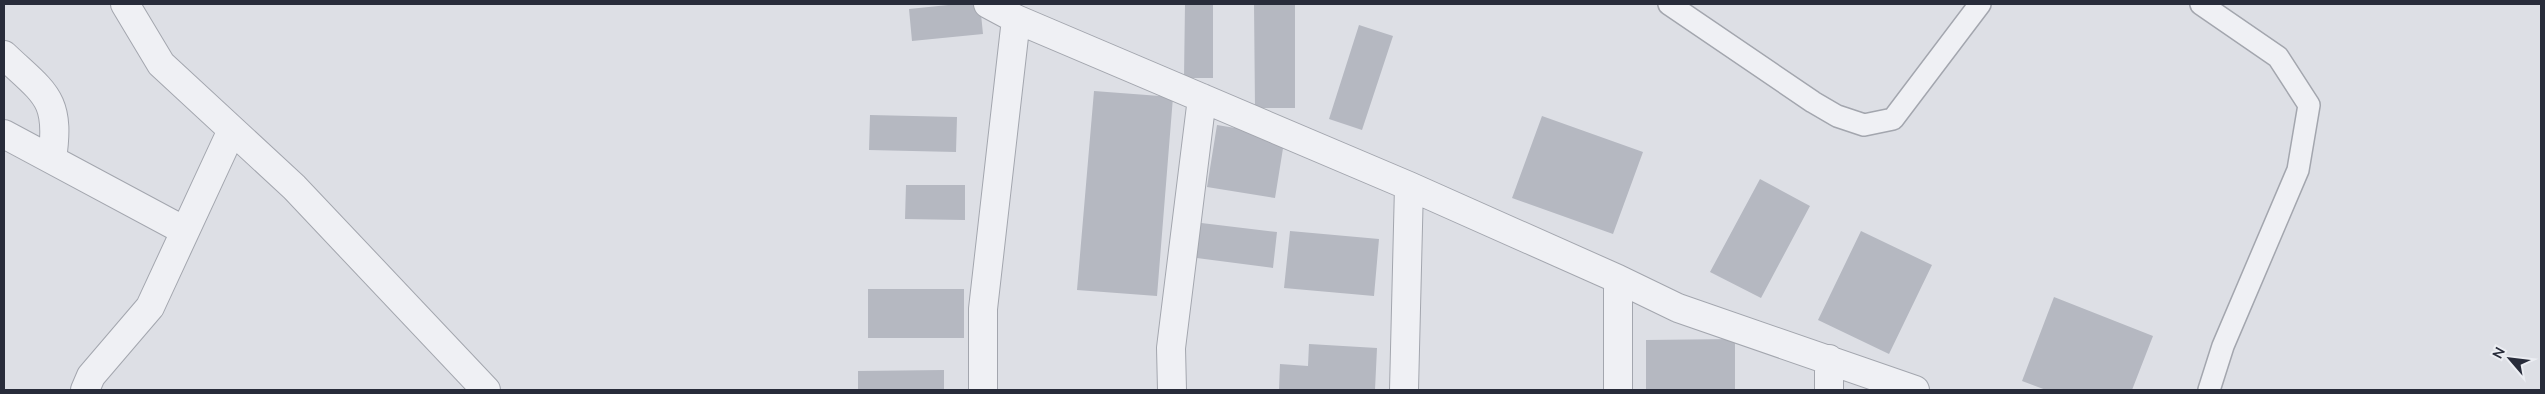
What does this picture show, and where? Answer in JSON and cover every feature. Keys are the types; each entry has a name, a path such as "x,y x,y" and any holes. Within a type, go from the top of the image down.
{"street":[{"path":"125,4 161,64 294,187 486,390"},
{"path":"988,4 1016,19 1409,186 1618,279 1678,308 1915,390"},
{"path":"983,390 983,309 1016,19"},
{"path":"4,55 45,94 52,108 56,125 52,159"},
{"path":"1172,390 1171,348 1202,98"},
{"path":"85,390 91,376 150,306 232,130"},
{"path":"4,134 185,231"},
{"path":"1404,390 1409,186"},
{"path":"1618,279 1618,390"},
{"path":"1829,359 1829,390"}],"lane":[{"path":"1669,4 1813,102 1837,116 1864,125 1893,119 1980,4"},
{"path":"2201,4 2278,57 2310,105 2298,170 2223,346 2209,390"}],"building":[{"path":"958,4 980,4 983,34 912,41 909,9"},
{"path":"1185,4 1213,4 1213,78 1184,78"},
{"path":"1254,4 1295,4 1295,108 1255,108"},
{"path":"1359,25 1393,36 1362,130 1329,119"},
{"path":"1094,91 1173,97 1157,296 1077,290"},
{"path":"870,115 957,117 956,152 869,150"},
{"path":"1542,116 1643,152 1613,234 1512,198"},
{"path":"1217,125 1285,136 1275,198 1207,187"},
{"path":"1760,179 1810,206 1761,298 1710,272"},
{"path":"906,185 965,185 965,220 905,219"},
{"path":"1193,222 1277,232 1273,268 1189,257"},
{"path":"1290,231 1379,239 1374,296 1284,288"},
{"path":"1861,231 1932,265 1889,354 1818,320"},
{"path":"868,289 964,289 964,338 868,338"},
{"path":"2054,297 2153,336 2132,390 2046,390 2022,381"},
{"path":"1735,339 1735,390 1646,390 1646,340"},
{"path":"1309,344 1377,348 1375,390 1279,390 1280,364 1308,366"},
{"path":"944,370 944,390 858,390 858,371"}]}
